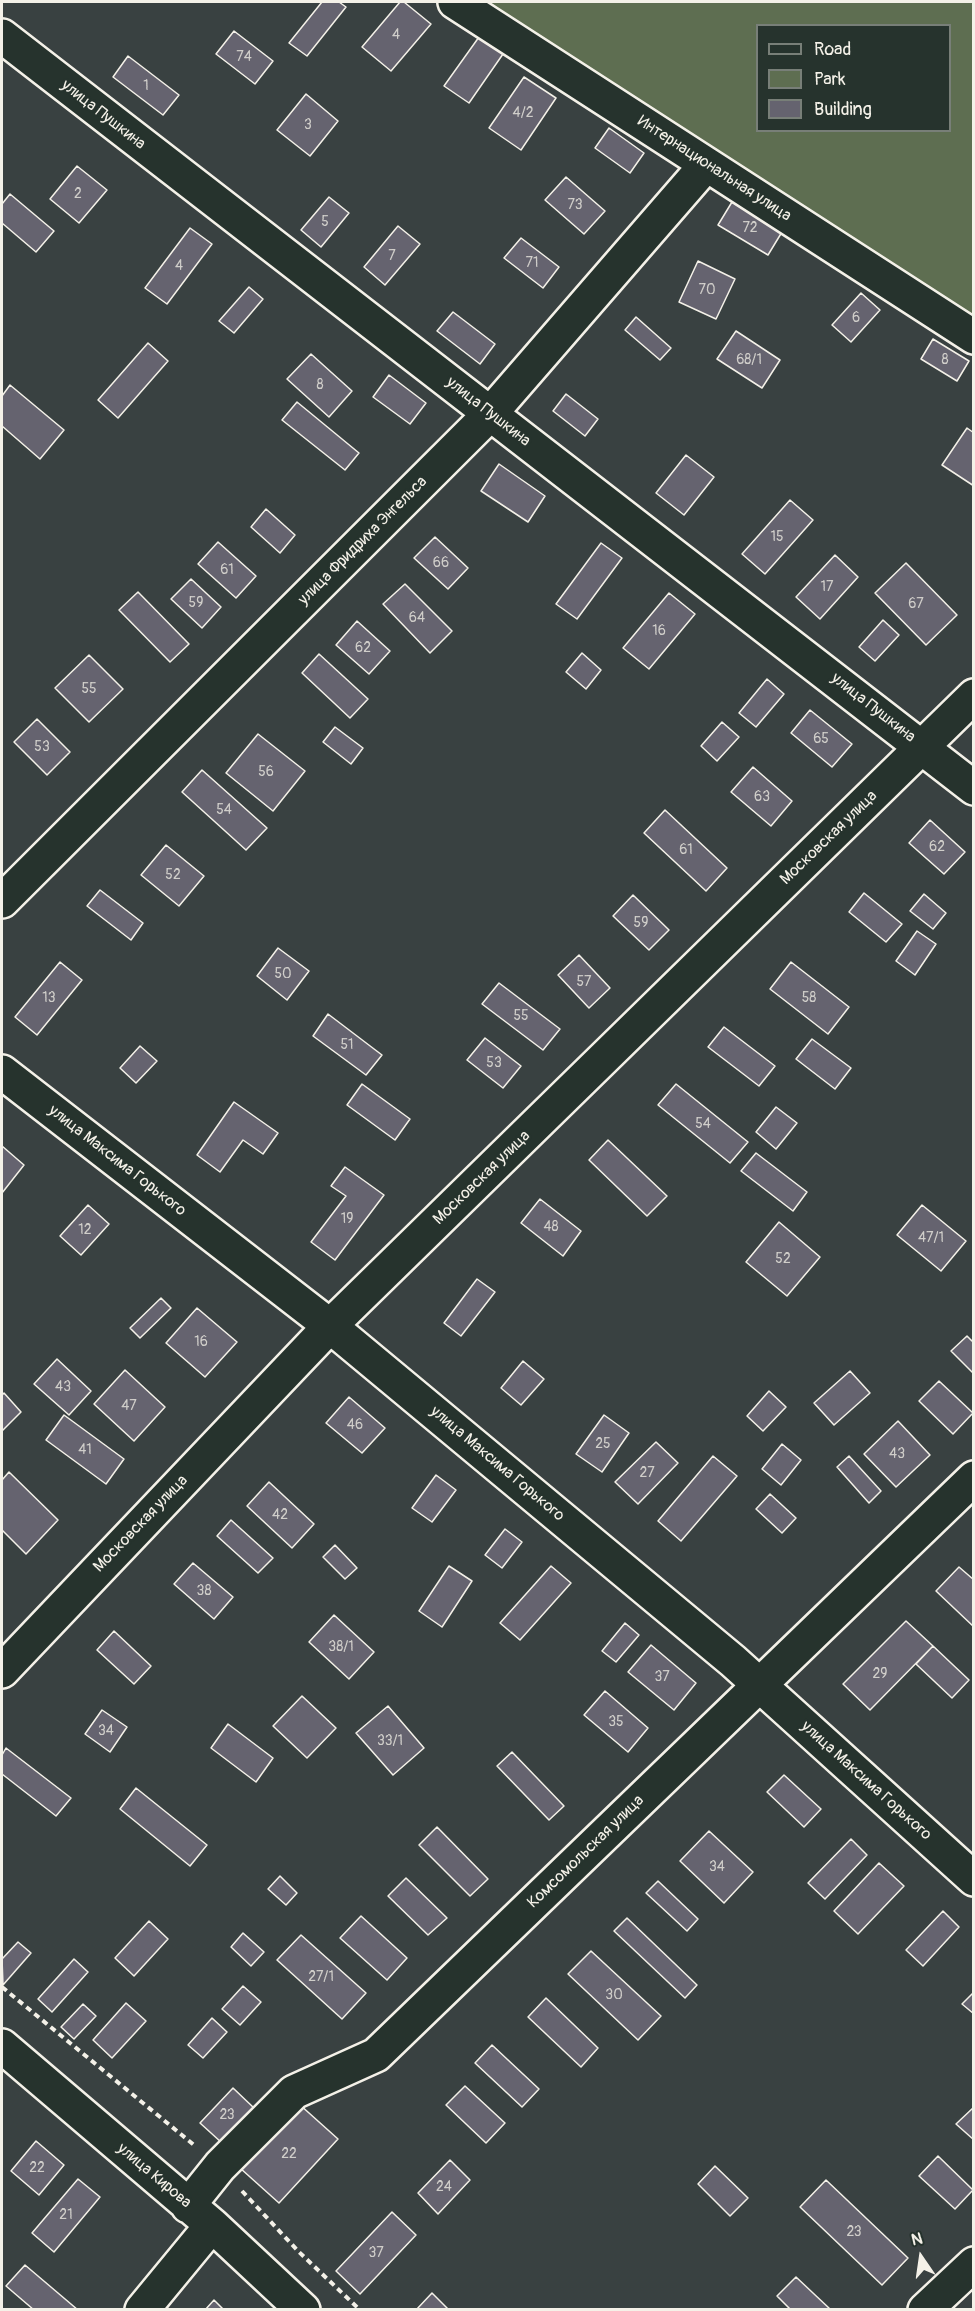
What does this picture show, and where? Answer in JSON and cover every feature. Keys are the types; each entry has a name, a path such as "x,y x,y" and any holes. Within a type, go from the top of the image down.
{"street":[{"name":"Интернациональная улица","path":"455,2 974,337"},
{"name":"улица Пушкина","path":"2,36 974,788"},
{"name":"улица Фридриха Энгельса","path":"2,901 490,414 706,165"},
{"name":"Московская улица","path":"2,1671 330,1326 974,696"},
{"name":"улица Максима Горького","path":"2,1071 330,1326 760,1684 974,1879"},
{"name":"Комсомольская улица","path":"142,2310 200,2216 220,2166 294,2092 376,2055 974,1478"},
{"name":"улица Кирова","path":"2,2046 200,2216 303,2310"},
{"path":"925,2310 974,2264"}],"path":[{"path":"2,1987 220,2166 297,2251 360,2310"}],"green space":[{"path":"480,2 973,2 973,322"}],"building":[{"path":"322,2 339,2 346,7 307,56 289,43"},
{"path":"400,2 404,2 431,24 391,71 362,47"},
{"path":"234,31 273,61 255,84 216,54"},
{"path":"479,37 503,54 469,103 444,86"},
{"path":"128,56 179,95 163,115 113,77"},
{"path":"524,77 556,98 521,150 489,128"},
{"path":"306,94 338,121 310,156 277,130"},
{"path":"609,128 644,153 630,173 595,148"},
{"path":"77,166 107,190 79,223 50,199"},
{"path":"566,177 605,211 584,234 545,200"},
{"path":"10,194 54,231 36,252 2,223 2,204"},
{"path":"329,197 349,213 321,247 301,230"},
{"path":"732,202 782,232 768,255 718,225"},
{"path":"398,226 420,244 385,285 364,267"},
{"path":"190,228 212,244 167,304 145,288"},
{"path":"521,238 559,267 543,288 504,258"},
{"path":"698,261 735,279 716,319 679,302"},
{"path":"249,287 263,299 234,333 219,321"},
{"path":"861,293 880,310 851,342 832,325"},
{"path":"453,312 495,344 480,364 437,331"},
{"path":"636,317 671,348 660,360 625,330"},
{"path":"736,331 780,360 762,388 717,359"},
{"path":"933,339 969,361 957,381 921,359"},
{"path":"148,343 168,361 118,418 98,400"},
{"path":"311,354 352,391 329,417 287,379"},
{"path":"389,375 426,403 410,424 373,397"},
{"path":"10,385 64,430 40,459 2,426 2,396"},
{"path":"566,394 598,419 585,436 553,411"},
{"path":"297,402 359,453 345,470 282,420"},
{"path":"967,428 974,433 974,486 942,465"},
{"path":"686,455 714,477 684,515 656,493"},
{"path":"499,464 545,496 528,522 481,491"},
{"path":"790,500 813,520 765,574 742,554"},
{"path":"266,509 295,535 280,553 251,527"},
{"path":"435,537 468,568 448,589 414,558"},
{"path":"218,542 256,576 236,598 198,564"},
{"path":"601,543 622,558 577,619 556,604"},
{"path":"835,555 858,577 820,619 796,597"},
{"path":"906,563 957,615 926,645 875,593"},
{"path":"191,579 221,607 202,628 171,599"},
{"path":"405,584 452,631 430,653 383,604"},
{"path":"138,592 189,644 170,662 119,610"},
{"path":"669,593 695,614 649,669 623,648"},
{"path":"883,620 899,635 875,661 859,647"},
{"path":"357,621 390,651 369,674 336,645"},
{"path":"582,653 601,670 586,689 566,672"},
{"path":"319,654 368,699 350,718 302,673"},
{"path":"89,655 123,689 89,722 55,688"},
{"path":"767,679 784,694 756,727 739,713"},
{"path":"810,710 852,744 832,767 791,733"},
{"path":"37,719 70,752 47,775 14,742"},
{"path":"722,722 739,737 717,761 701,746"},
{"path":"335,727 363,748 351,764 323,742"},
{"path":"258,734 305,771 273,811 226,773"},
{"path":"753,767 792,801 771,826 731,792"},
{"path":"202,770 267,828 246,850 182,792"},
{"path":"665,810 727,868 706,891 644,833"},
{"path":"930,820 965,852 944,874 909,843"},
{"path":"166,845 204,876 179,906 141,875"},
{"path":"100,890 143,923 131,940 87,906"},
{"path":"864,893 902,924 886,942 849,912"},
{"path":"924,894 946,913 933,929 910,911"},
{"path":"633,895 669,930 649,950 613,916"},
{"path":"917,931 936,944 915,975 896,961"},
{"path":"278,948 309,971 287,1000 257,976"},
{"path":"579,955 610,988 589,1008 558,975"},
{"path":"60,962 82,980 37,1035 15,1017"},
{"path":"791,962 849,1007 828,1034 770,989"},
{"path":"499,983 560,1029 543,1050 482,1004"},
{"path":"328,1014 382,1055 366,1075 313,1036"},
{"path":"724,1027 775,1066 759,1086 708,1047"},
{"path":"485,1038 521,1066 503,1088 467,1060"},
{"path":"812,1039 851,1068 835,1089 796,1059"},
{"path":"140,1046 157,1061 136,1083 120,1068"},
{"path":"362,1084 410,1119 395,1140 347,1105"},
{"path":"676,1084 748,1142 730,1163 658,1105"},
{"path":"234,1102 278,1133 263,1154 243,1140 220,1172 197,1155"},
{"path":"776,1107 797,1123 776,1149 756,1132"},
{"path":"608,1140 667,1196 647,1216 589,1160"},
{"path":"2,1146 24,1165 2,1193"},
{"path":"756,1153 807,1192 793,1211 741,1171"},
{"path":"345,1167 384,1195 335,1260 311,1242 346,1196 331,1186"},
{"path":"540,1199 581,1231 563,1256 521,1223"},
{"path":"88,1205 109,1224 81,1255 60,1236"},
{"path":"922,1205 966,1241 941,1271 897,1235"},
{"path":"779,1222 820,1257 787,1296 746,1262"},
{"path":"477,1279 495,1292 461,1336 444,1323"},
{"path":"161,1298 171,1308 140,1338 130,1328"},
{"path":"197,1308 237,1342 205,1377 166,1343"},
{"path":"967,1336 974,1343 974,1374 951,1351"},
{"path":"57,1359 91,1391 69,1415 34,1384"},
{"path":"523,1361 544,1379 521,1405 501,1388"},
{"path":"125,1370 165,1407 134,1441 94,1404"},
{"path":"850,1371 870,1393 834,1425 814,1403"},
{"path":"939,1381 973,1413 953,1434 919,1401"},
{"path":"769,1391 786,1407 763,1431 747,1416"},
{"path":"4,1393 21,1412 2,1431 2,1395"},
{"path":"349,1397 385,1428 362,1453 326,1423"},
{"path":"64,1415 124,1459 106,1484 46,1440"},
{"path":"604,1415 629,1433 602,1472 576,1454"},
{"path":"898,1421 930,1455 896,1487 864,1454"},
{"path":"656,1442 678,1463 638,1504 615,1482"},
{"path":"782,1444 801,1460 781,1485 762,1469"},
{"path":"713,1456 737,1476 681,1541 658,1521"},
{"path":"849,1456 881,1491 869,1503 837,1467"},
{"path":"9,1472 58,1520 26,1554 2,1530 2,1480"},
{"path":"436,1475 456,1490 432,1522 412,1508"},
{"path":"269,1482 314,1524 292,1548 247,1506"},
{"path":"770,1494 796,1518 782,1533 756,1509"},
{"path":"231,1520 273,1558 258,1573 217,1536"},
{"path":"505,1529 522,1542 502,1568 485,1555"},
{"path":"335,1545 357,1568 345,1579 323,1557"},
{"path":"193,1563 233,1597 214,1619 174,1584"},
{"path":"449,1566 472,1581 442,1627 419,1611"},
{"path":"551,1566 571,1583 520,1640 500,1623"},
{"path":"959,1567 974,1580 974,1627 936,1591"},
{"path":"334,1615 374,1652 349,1679 309,1642"},
{"path":"906,1621 933,1646 870,1710 843,1684"},
{"path":"625,1623 639,1635 616,1662 602,1651"},
{"path":"114,1631 151,1666 134,1684 97,1650"},
{"path":"651,1645 696,1683 674,1710 628,1672"},
{"path":"933,1646 969,1680 952,1698 916,1664"},
{"path":"605,1691 648,1728 628,1752 584,1715"},
{"path":"302,1696 336,1728 307,1758 273,1726"},
{"path":"388,1706 424,1748 393,1775 356,1733"},
{"path":"102,1710 127,1727 110,1752 85,1734"},
{"path":"228,1724 273,1758 256,1782 211,1748"},
{"path":"6,1748 71,1798 56,1816 2,1774 2,1755"},
{"path":"512,1752 564,1806 549,1820 497,1766"},
{"path":"784,1775 821,1809 804,1827 767,1792"},
{"path":"136,1788 207,1845 190,1866 120,1809"},
{"path":"437,1827 488,1879 470,1896 419,1845"},
{"path":"709,1831 753,1872 724,1903 680,1861"},
{"path":"851,1839 867,1855 825,1899 808,1883"},
{"path":"879,1863 904,1886 858,1934 834,1911"},
{"path":"280,1876 297,1893 286,1905 268,1889"},
{"path":"406,1878 447,1918 428,1935 388,1896"},
{"path":"658,1881 698,1919 687,1931 646,1893"},
{"path":"943,1911 959,1927 923,1966 906,1950"},
{"path":"361,1916 407,1958 387,1980 340,1938"},
{"path":"627,1918 697,1985 685,1998 614,1931"},
{"path":"149,1921 168,1939 134,1976 115,1958"},
{"path":"243,1933 264,1952 251,1966 231,1947"},
{"path":"301,1935 366,1993 342,2019 277,1960"},
{"path":"18,1942 31,1953 3,1985 2,1959"},
{"path":"591,1951 661,2016 638,2040 568,1974"},
{"path":"74,1959 88,1972 52,2012 38,1999"},
{"path":"243,1986 261,2002 240,2025 222,2009"},
{"path":"974,1992 974,2014 962,2004"},
{"path":"546,1998 598,2048 581,2067 528,2017"},
{"path":"126,2003 146,2021 112,2058 93,2040"},
{"path":"83,2004 96,2016 74,2039 61,2027"},
{"path":"212,2018 227,2032 203,2058 188,2045"},
{"path":"492,2045 539,2089 522,2107 475,2063"},
{"path":"465,2086 505,2123 486,2143 446,2105"},
{"path":"233,2088 254,2108 222,2143 200,2123"},
{"path":"299,2104 338,2139 279,2203 240,2168"},
{"path":"974,2107 974,2140 956,2124"},
{"path":"36,2141 64,2165 39,2195 11,2171"},
{"path":"938,2156 973,2190 955,2209 919,2176"},
{"path":"450,2160 470,2180 438,2214 418,2193"},
{"path":"715,2166 748,2198 730,2216 698,2184"},
{"path":"78,2179 100,2197 54,2252 32,2233"},
{"path":"826,2180 908,2258 882,2285 800,2207"},
{"path":"392,2212 416,2235 360,2294 336,2271"},
{"path":"25,2265 78,2310 34,2310 6,2286"},
{"path":"796,2277 830,2309 791,2310 777,2296"},
{"path":"432,2293 449,2310 416,2310"},
{"path":"214,2300 224,2310 205,2310"}]}
